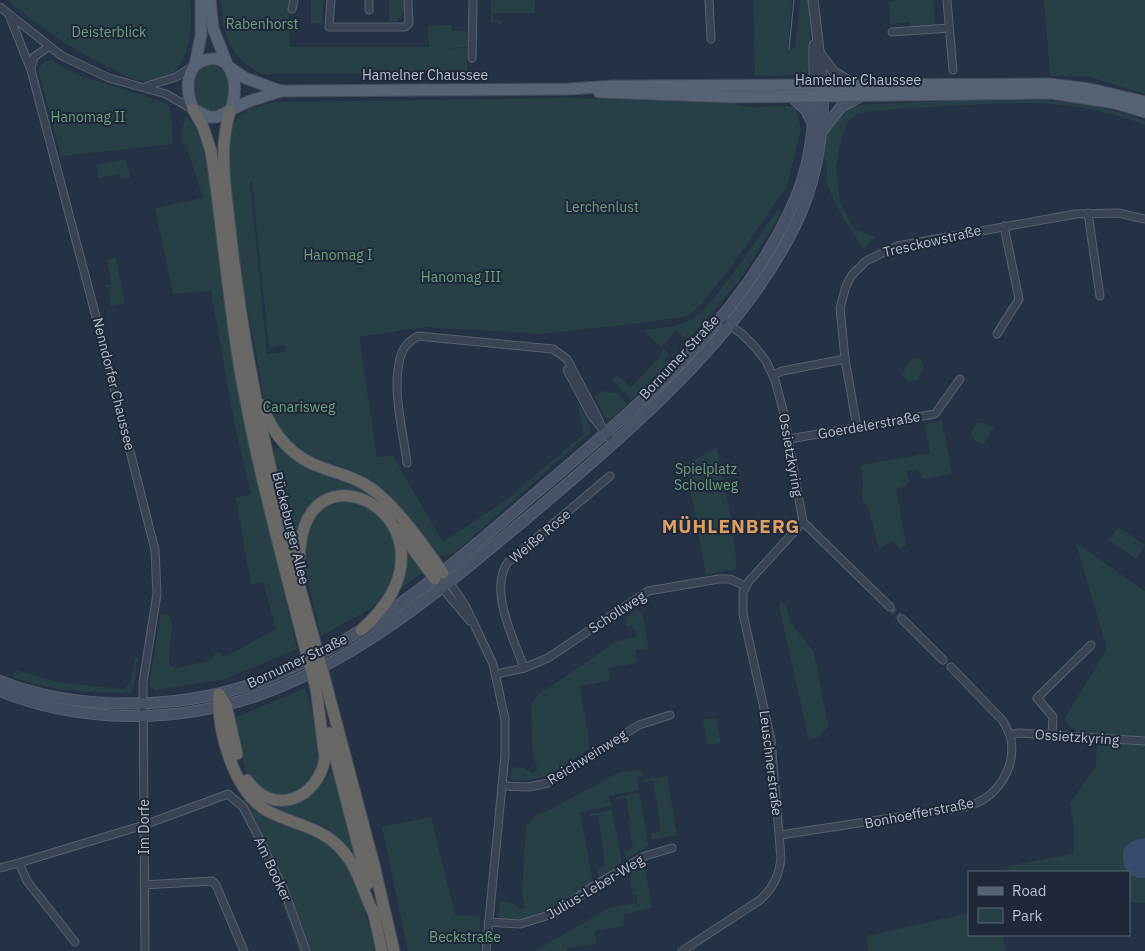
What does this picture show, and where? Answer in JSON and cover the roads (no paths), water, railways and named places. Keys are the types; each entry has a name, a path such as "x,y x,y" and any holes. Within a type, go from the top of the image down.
{"highway":[{"name":"Bückeburger Allee","path":"193,109 203,127 211,151 235,334 264,483 374,865 394,951"},
{"name":"Bückeburger Allee","path":"230,111 225,128 223,154 238,300 274,488 307,634"},
{"path":"238,300 249,327 261,401 276,435 292,451 309,463 356,479 379,494 443,581"},
{"path":"307,634 300,576 300,535 308,517 328,500 347,496 366,499 385,512 443,581"},
{"path":"361,630 388,602 400,572 398,539 385,512"},
{"name":"Bückeburger Allee","path":"321,686 356,831 382,951"},
{"path":"219,694 239,764 249,783 266,797 279,800 293,799 312,788 324,769 325,740 321,686"},
{"path":"222,706 234,769 249,795 266,810 309,826 335,843 353,865 363,884 374,916"}],"main road":[{"path":"201,0 201,35 195,65 188,82 193,109 210,117 230,111 236,93 234,78 213,28 210,0"},
{"path":"195,65 210,59 227,65"},
{"name":"Hamelner Chaussee","path":"227,65 245,78 280,91"},
{"name":"Hamelner Chaussee","path":"569,89 666,96 791,96 855,84 1049,84 1090,89 1145,102"},
{"name":"Hamelner Chaussee","path":"230,111 247,102 280,91 569,89 614,86 818,90 861,96 1051,93 1115,103 1145,112"},
{"name":"Bornumer Straße","path":"0,691 52,708 143,716 222,706 284,685 346,655 443,581 614,443 687,372 724,322 771,269 796,224 811,183 817,128 818,90"},
{"path":"791,96 806,110 817,128 840,107 861,96"},
{"name":"Bornumer Straße","path":"0,681 61,698 143,703 186,700 219,694 279,674 361,630 443,581 724,322"}],"street":[{"path":"292,9 294,0"},
{"path":"331,0 329,27 404,26 408,23 408,0"},
{"path":"369,0 369,10"},
{"path":"472,58 474,0"},
{"path":"709,0 711,39"},
{"path":"813,0 819,53 818,90"},
{"path":"947,0 953,70"},
{"path":"0,7 48,46 102,76 166,94 193,109"},
{"name":"Nenndorfer Chaussee","path":"9,15 31,70 155,550 157,594 146,658 143,703"},
{"path":"816,27 818,90"},
{"path":"892,32 949,28"},
{"path":"31,70 34,57 48,46"},
{"path":"819,53 834,72 855,84"},
{"path":"144,87 176,77 195,65"},
{"path":"1088,213 1100,296"},
{"name":"Tresckowstraße","path":"857,427 845,359 840,308 846,286 862,263 874,255 897,246 1004,226 1088,213 1118,213 1145,219"},
{"path":"997,334 1019,299 1004,226"},
{"name":"Ossietzkyring","path":"724,322 755,347 773,375 789,439 803,522"},
{"path":"407,463 398,386 403,350 410,340 427,335 553,349 561,356 587,408 614,443"},
{"path":"773,375 782,371 845,359"},
{"name":"Goerdelerstraße","path":"789,439 935,414 960,378"},
{"name":"Weiße Rose","path":"524,668 503,606 500,581 503,569 508,562 610,476"},
{"path":"745,586 803,522 890,608"},
{"name":"Schollweg","path":"497,674 524,668 548,658 648,590 719,578 730,579 745,586"},
{"path":"443,581 475,625 497,674 505,727 502,786 486,951"},
{"name":"Leuschnerstraße","path":"682,951 768,892 778,876 781,858 780,835 771,740 743,614 742,600 745,586"},
{"path":"902,619 943,660"},
{"path":"1052,735 1054,718 1037,698 1091,645"},
{"path":"951,667 1003,721 1010,735"},
{"name":"Im Dorfe","path":"143,703 145,951"},
{"name":"Reichweinweg","path":"502,786 530,787 548,782 639,724 670,715"},
{"name":"Ossietzkyring","path":"1010,735 1020,733 1145,741"},
{"name":"Bonhoefferstraße","path":"780,835 964,807 980,802 998,786 1010,767 1012,746 1010,735"},
{"name":"Am Booker","path":"144,825 228,794 243,807 257,834 284,890 306,951"},
{"path":"0,868 144,825"},
{"name":"Julius-Leber-Weg","path":"488,922 520,924 547,917 645,856 672,848"},
{"path":"19,862 27,880 75,942"},
{"path":"144,885 212,881 216,885 244,951"}],"water":[{"path":"1145,838 1145,878 1137,878 1130,874 1130,871 1127,871 1124,865 1124,849 1127,845"}],"tunnel":[{"path":"890,607 902,619"}],"tram line":[{"path":"789,49 794,0"}],"district":[{"name":"MÜHLENBERG","path":"731,526"}],"park label":[{"name":"Rabenhorst","path":"262,24"},
{"name":"Deisterblick","path":"109,32"},
{"name":"Hanomag II","path":"88,117"},
{"name":"Lerchenlust","path":"602,207"},
{"name":"Hanomag I","path":"338,255"},
{"name":"Hanomag III","path":"461,277"},
{"name":"Canarisweg","path":"299,407"},
{"name":"Spielplatz Schollweg","path":"706,478"},
{"name":"Beckstraße","path":"465,937"}]}
